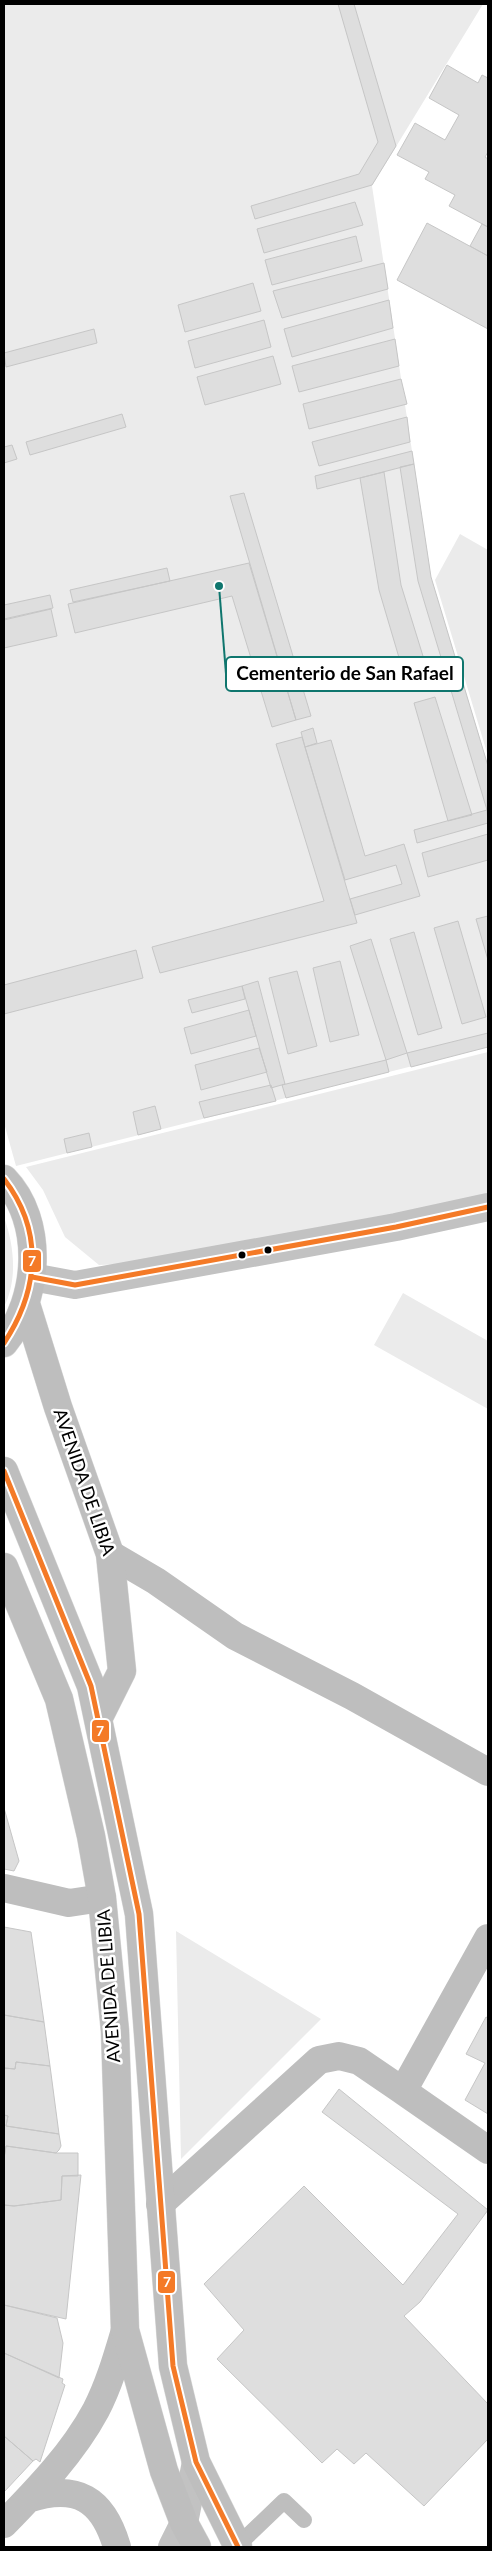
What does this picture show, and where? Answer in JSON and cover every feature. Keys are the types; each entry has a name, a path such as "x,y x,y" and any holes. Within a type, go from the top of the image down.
{"main road":[{"path":"4,1179 23,1212 32,1244 32,1277 26,1304 12,1333 4,1343"},
{"name":"AVENIDA DE LIBIA","path":"26,1304 58,1407 110,1554 122,1671 98,1719"},
{"name":"AVENIDA DE LIBIA","path":"4,1471 91,1686 139,1914 173,2366 196,2462 237,2547"},
{"path":"110,1554 156,1581 235,1636 352,1696 488,1772"},
{"name":"AVENIDA DE LIBIA","path":"4,1567 59,1699 91,1836 102,1898 115,2031 125,2330 164,2471 184,2523 197,2547"},
{"path":"4,1888 69,1903 102,1898"},
{"path":"403,2091 488,1938"},
{"path":"160,2204 320,2060 339,2056 359,2061 488,2150"},
{"path":"4,2524 72,2447 96,2411 109,2383 125,2330"},
{"path":"28,2499 47,2492 78,2494 102,2513 111,2528 117,2547"}],"street":[{"path":"32,1277 75,1285 396,1227 488,1207"},
{"path":"172,2547 184,2523 196,2462"}],"lane":[{"path":"237,2547 284,2501 304,2520"}],"shaded area":[{"path":"4,4 483,4 372,186 431,577 488,766 488,1047 16,1166 4,1123"},
{"path":"460,534 488,550 488,756 435,580"},
{"path":"488,1052 488,1196 148,1263 99,1265 65,1237 43,1190 26,1167"},
{"path":"4,1217 12,1250 13,1274 4,1307"},
{"path":"403,1293 488,1341 488,1409 374,1345"},
{"path":"176,1931 321,2019 181,2159"}],"building":[{"path":"338,4 354,4 396,146 372,185 255,219 251,206 359,174 378,142"},
{"path":"447,65 478,83 482,75 488,78 488,152 485,157 488,159 488,227 449,206 455,195 425,179 429,172 397,155 415,123 445,140 459,115 429,98"},
{"path":"355,202 363,225 264,253 257,229"},
{"path":"427,223 488,256 488,329 397,280"},
{"path":"482,224 488,227 488,256 470,246"},
{"path":"356,236 362,261 272,285 265,260"},
{"path":"384,263 388,289 282,318 273,291"},
{"path":"253,283 261,311 185,332 178,305"},
{"path":"389,300 393,328 292,357 284,329"},
{"path":"264,320 271,347 195,368 188,341"},
{"path":"94,329 97,343 6,367 4,353"},
{"path":"395,339 399,366 299,392 292,366"},
{"path":"273,356 281,384 205,405 197,377"},
{"path":"401,379 407,404 309,429 303,404"},
{"path":"122,414 126,427 30,455 26,442"},
{"path":"407,417 410,442 319,466 312,442"},
{"path":"12,445 17,459 4,463 4,447"},
{"path":"412,451 414,464 317,489 315,476"},
{"path":"414,464 431,577 488,766 487,810 418,581 400,467"},
{"path":"384,472 401,585 431,682 408,688 379,590 360,478"},
{"path":"244,493 311,716 296,720 230,496"},
{"path":"249,563 296,720 272,727 232,596 75,633 68,604"},
{"path":"167,568 170,581 73,602 70,590"},
{"path":"50,595 53,608 4,619 4,605"},
{"path":"51,609 57,636 4,648 4,620"},
{"path":"435,697 472,815 448,821 414,703"},
{"path":"313,728 317,743 305,747 301,732"},
{"path":"302,737 357,923 160,973 152,947 324,901 276,744"},
{"path":"331,740 365,856 404,844 420,896 355,915 350,899 402,884 396,865 345,880 305,747"},
{"path":"487,810 488,823 417,843 414,830"},
{"path":"488,834 488,860 428,877 422,853"},
{"path":"488,916 488,960 476,919"},
{"path":"458,921 486,1017 462,1024 434,928"},
{"path":"414,932 442,1028 418,1035 390,939"},
{"path":"371,939 407,1053 386,1060 350,946"},
{"path":"136,950 143,978 4,1014 4,985"},
{"path":"340,961 359,1035 330,1042 313,968"},
{"path":"297,971 317,1046 288,1054 269,978"},
{"path":"258,981 285,1084 271,1088 242,986"},
{"path":"242,986 245,999 192,1013 188,1000"},
{"path":"249,1010 256,1036 191,1054 184,1028"},
{"path":"488,1033 488,1047 411,1067 407,1053"},
{"path":"259,1048 267,1072 201,1090 195,1065"},
{"path":"386,1060 389,1072 286,1098 282,1085"},
{"path":"271,1085 276,1101 204,1118 199,1102"},
{"path":"155,1106 161,1129 138,1135 133,1112"},
{"path":"89,1133 92,1147 67,1153 64,1139"},
{"path":"4,1808 19,1861 14,1871 4,1869"},
{"path":"4,1927 31,1932 44,2022 4,2015"},
{"path":"4,2015 44,2022 50,2066 16,2062 15,2069 4,2068"},
{"path":"486,2017 488,2018 488,2114 465,2100 485,2063 466,2054"},
{"path":"16,2062 50,2066 59,2134 6,2126 8,2116 4,2115 4,2068 15,2069"},
{"path":"339,2089 488,2210 420,2302 404,2316 488,2404 488,2439 424,2506 366,2453 354,2464 337,2449 322,2463 217,2359 244,2330 204,2284 304,2186 403,2285 458,2214 322,2112"},
{"path":"4,2115 8,2116 6,2126 59,2134 61,2146 59,2150 56,2153 6,2146 4,2158"},
{"path":"6,2146 56,2153 78,2153 78,2176 62,2176 61,2200 14,2206 4,2205 4,2158"},
{"path":"81,2175 66,2319 4,2305 4,2205 14,2206 61,2200 62,2176"},
{"path":"4,2305 57,2318 63,2343 59,2378 4,2353"},
{"path":"4,2353 63,2379 62,2383 65,2385 40,2462 36,2459 33,2461 4,2436"},
{"path":"4,2436 33,2461 4,2492"}],"transit line":[{"name":"7","path":"4,1179 17,1199 26,1219 31,1240 32,1261 30,1282 24,1302 16,1323 4,1343"},
{"name":"7","path":"32,1277 75,1285 396,1227 488,1207"},
{"name":"7","path":"4,1471 91,1686 139,1914 173,2366 196,2462 238,2547"}],"place":[{"name":"Cementerio de San Rafael","path":"219,586"}]}
